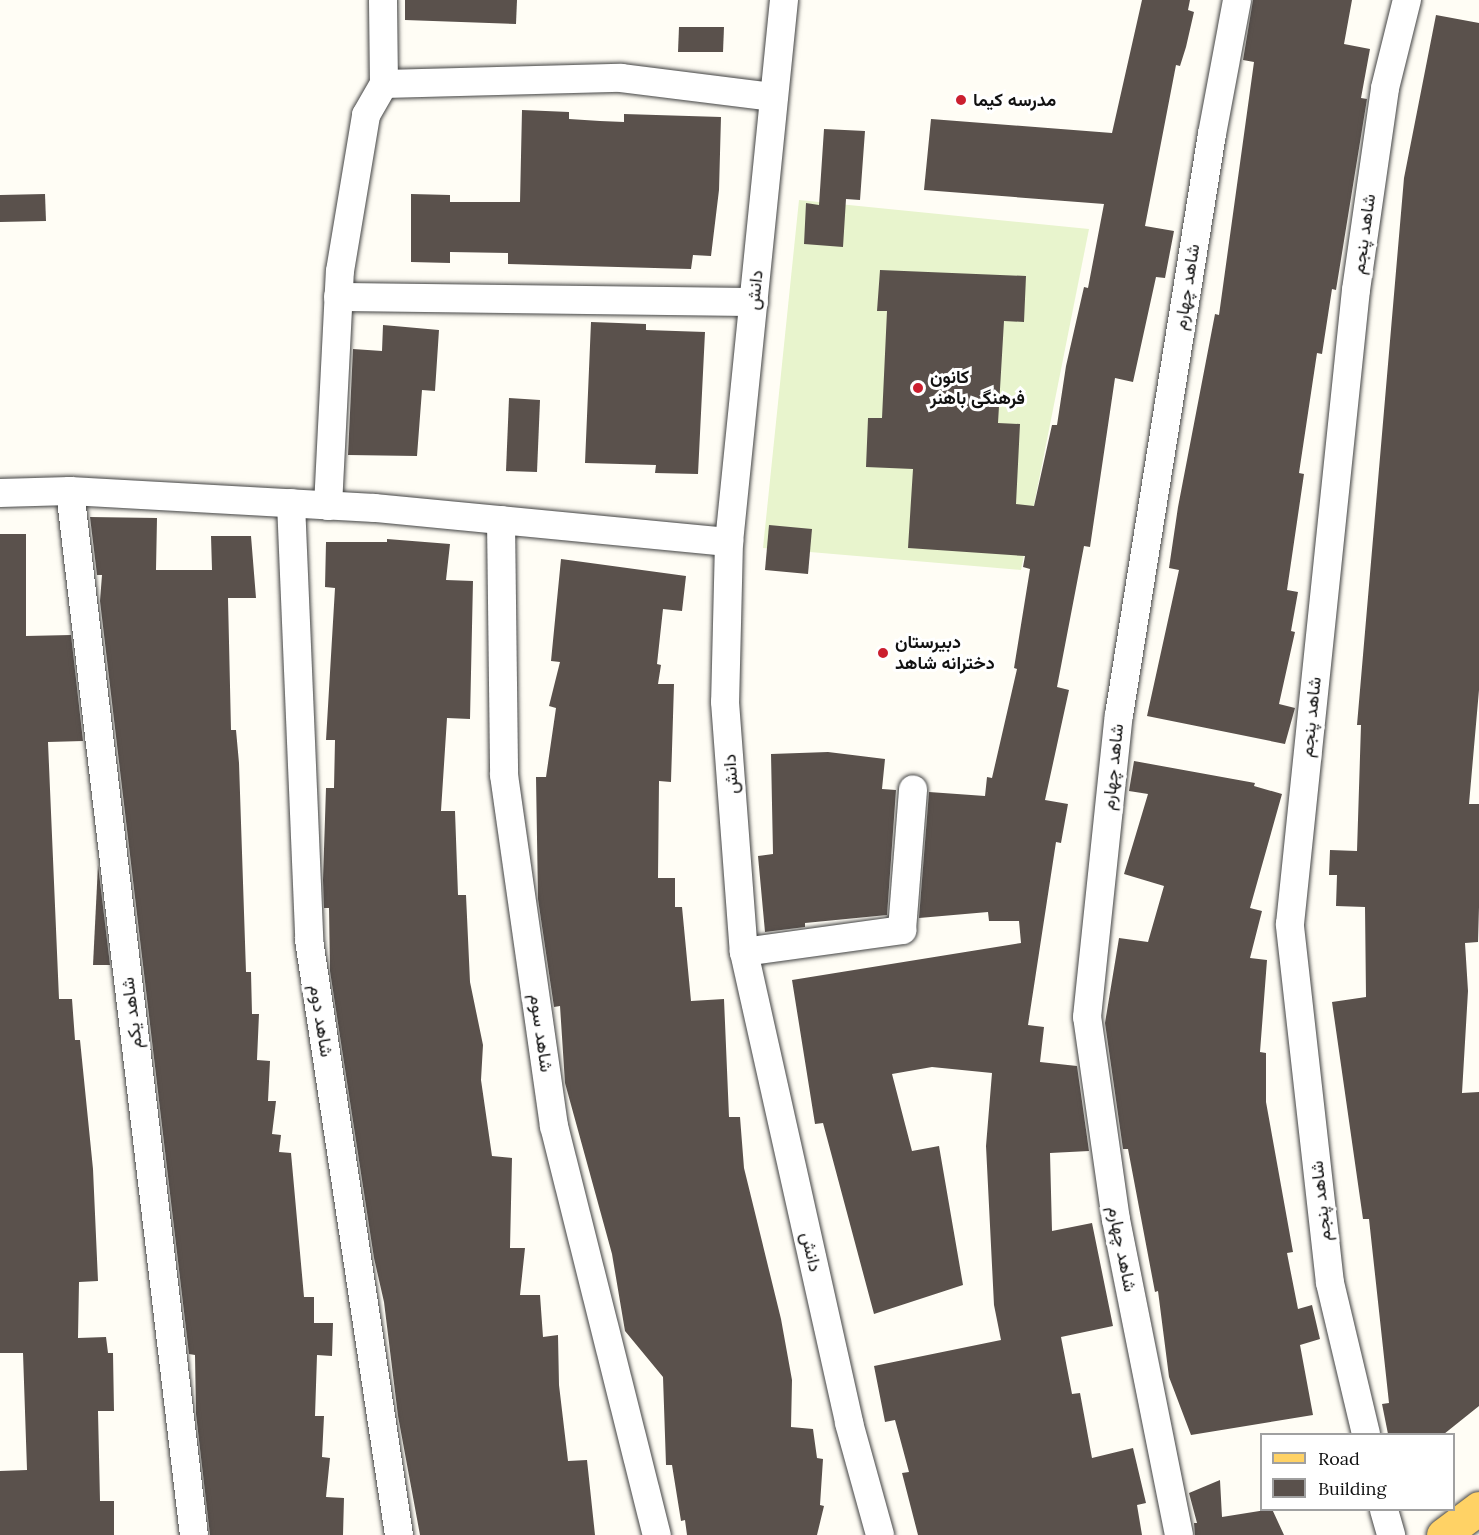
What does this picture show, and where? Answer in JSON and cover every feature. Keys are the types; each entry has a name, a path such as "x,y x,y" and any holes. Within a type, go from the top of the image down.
{"main road":[{"path":"1443,1535 1479,1508"}],"street":[{"path":"328,506 338,297 366,115 384,84 383,0"},
{"name":"دانش","path":"784,0 729,542 725,702 744,952 849,1423 880,1535"},
{"name":"شاهد چهارم","path":"1179,1535 1116,1220 1087,1017 1119,715 1212,134 1238,0"},
{"name":"شاهد پنجم","path":"1366,1433 1330,1283 1290,924 1356,290 1385,88 1407,0"},
{"path":"384,84 621,78 774,97"},
{"path":"338,297 754,302"},
{"path":"0,493 70,491 291,503 729,542"},
{"name":"شاهد یکم","path":"70,491 194,1535"},
{"name":"شاهد دوم","path":"291,503 309,940 399,1535"},
{"name":"شاهد سوم","path":"501,520 504,775 554,1126 657,1535"},
{"path":"744,952 902,930 913,789"},
{"path":"1385,1511 1391,1535"}],"green space":[{"name":"کانون فرهنگی باهنر","path":"799,200 1089,229 1021,570 763,548"}],"building":[{"path":"405,0 517,0 516,24 405,20"},
{"path":"1142,0 1190,0 1188,10 1194,12 1180,66 1176,65 1145,226 1174,231 1165,278 1156,277 1133,382 1115,378 1090,547 1084,546 1057,687 1069,690 1045,800 1068,804 1061,843 1056,842 1028,1025 1044,1027 1040,1062 1077,1066 1089,1151 1050,1153 1052,1231 1092,1223 1113,1326 1061,1337 1072,1394 1080,1393 1092,1458 1133,1448 1146,1503 1137,1505 1142,1535 918,1535 902,1473 909,1472 895,1420 885,1422 874,1366 1001,1340 994,1305 986,1146 992,1073 932,1067 892,1074 912,1151 939,1146 963,1285 874,1314 823,1123 815,1124 792,980 1021,943 1019,921 989,921 988,912 919,918 929,792 985,796 987,777 992,778 1017,669 1014,668 1030,569 1023,567 1025,556 908,548 913,469 866,467 868,418 882,418 887,311 877,311 880,270 1026,276 1024,322 1004,321 998,423 1020,424 1016,504 1034,506 1052,425 1057,425 1066,366 1084,287 1088,288 1104,204 924,190 931,119 1112,133"},
{"path":"1253,0 1352,0 1344,44 1370,49 1361,98 1367,99 1336,290 1332,289 1322,354 1317,353 1299,473 1304,474 1287,590 1298,592 1291,631 1295,632 1279,704 1295,708 1285,744 1147,716 1179,570 1169,568 1178,507 1215,314 1219,315 1254,62 1243,60"},
{"path":"1436,15 1479,23 1479,690 1469,804 1479,804 1479,907 1478,942 1465,943 1468,991 1462,1093 1479,1092 1479,1406 1445,1433 1388,1433 1382,1404 1389,1403 1369,1219 1363,1219 1332,1002 1366,997 1365,907 1336,906 1337,875 1329,875 1330,850 1357,851 1361,725 1357,725 1404,178"},
{"path":"679,27 724,27 723,52 678,52"},
{"path":"522,110 569,112 569,119 624,122 624,114 721,117 719,190 711,256 693,255 691,269 508,264 508,253 450,252 450,263 411,262 411,194 450,195 450,202 520,202"},
{"path":"824,129 865,131 860,200 846,199 843,247 804,244 806,203 819,205"},
{"path":"45,194 46,221 0,222 0,195"},
{"path":"591,322 646,324 646,330 705,332 698,474 655,473 656,465 585,463"},
{"path":"383,325 439,330 435,391 422,390 417,456 348,455 353,349 382,351"},
{"path":"509,398 540,400 537,472 506,471"},
{"path":"90,517 157,518 156,570 212,570 211,536 251,536 256,598 228,598 231,730 236,730 239,763 246,972 251,972 252,1014 259,1014 257,1060 270,1061 268,1101 276,1101 272,1134 281,1135 279,1152 291,1153 304,1297 314,1297 314,1323 333,1323 332,1356 317,1355 315,1416 324,1416 322,1457 330,1458 326,1497 344,1498 343,1535 210,1535 196,1414 195,1355 189,1354 100,601 102,575 97,575"},
{"path":"769,525 812,529 808,574 765,570"},
{"path":"0,534 26,534 26,636 71,635 83,741 48,742 59,999 72,999 75,1040 80,1040 93,1169 98,1281 79,1282 78,1338 106,1337 108,1353 113,1353 114,1411 98,1411 100,1501 114,1501 114,1535 0,1535 0,1471 27,1470 23,1353 0,1353"},
{"path":"387,539 450,544 446,580 473,581 470,719 447,718 441,811 455,811 458,895 466,895 470,982 483,1045 481,1080 492,1156 512,1158 510,1248 525,1248 520,1295 540,1295 543,1337 558,1335 559,1385 568,1461 587,1460 595,1535 420,1535 398,1416 384,1302 374,1258 330,971 329,908 324,908 323,880 326,788 334,788 335,740 326,740 335,588 325,587 326,542 387,542"},
{"path":"561,559 686,576 682,611 663,609 657,664 661,665 658,684 674,684 671,782 659,781 658,878 675,878 675,907 682,907 691,1001 724,999 729,1117 740,1117 744,1168 781,1319 792,1380 791,1427 813,1429 817,1458 823,1459 820,1505 824,1506 817,1535 687,1535 685,1520 681,1521 672,1465 666,1465 663,1377 625,1331 612,1254 565,1083 560,1006 554,1007 538,899 536,777 546,777 556,708 549,706 560,662 551,661"},
{"path":"828,752 885,759 882,789 896,790 887,915 805,923 805,927 765,932 758,856 773,854 771,754"},
{"path":"1134,761 1255,783 1254,786 1282,794 1250,908 1262,911 1250,958 1267,960 1260,1052 1266,1053 1266,1102 1293,1252 1287,1253 1298,1309 1312,1305 1320,1339 1300,1345 1313,1415 1191,1435 1169,1377 1158,1291 1155,1292 1128,1149 1123,1149 1105,1023 1119,938 1148,942 1164,886 1124,874 1148,794 1129,791"},
{"path":"98,865 110,965 93,965"},
{"path":"1220,1480 1222,1517 1273,1511 1284,1535 1195,1535 1194,1523 1197,1523 1189,1493"}],"place":[{"name":"مدرسه کیما","path":"961,100"},
{"name":"کانون فرهنگی باهنر","path":"918,388"},
{"name":"دبیرستان دخترانه شاهد","path":"883,653"}]}
